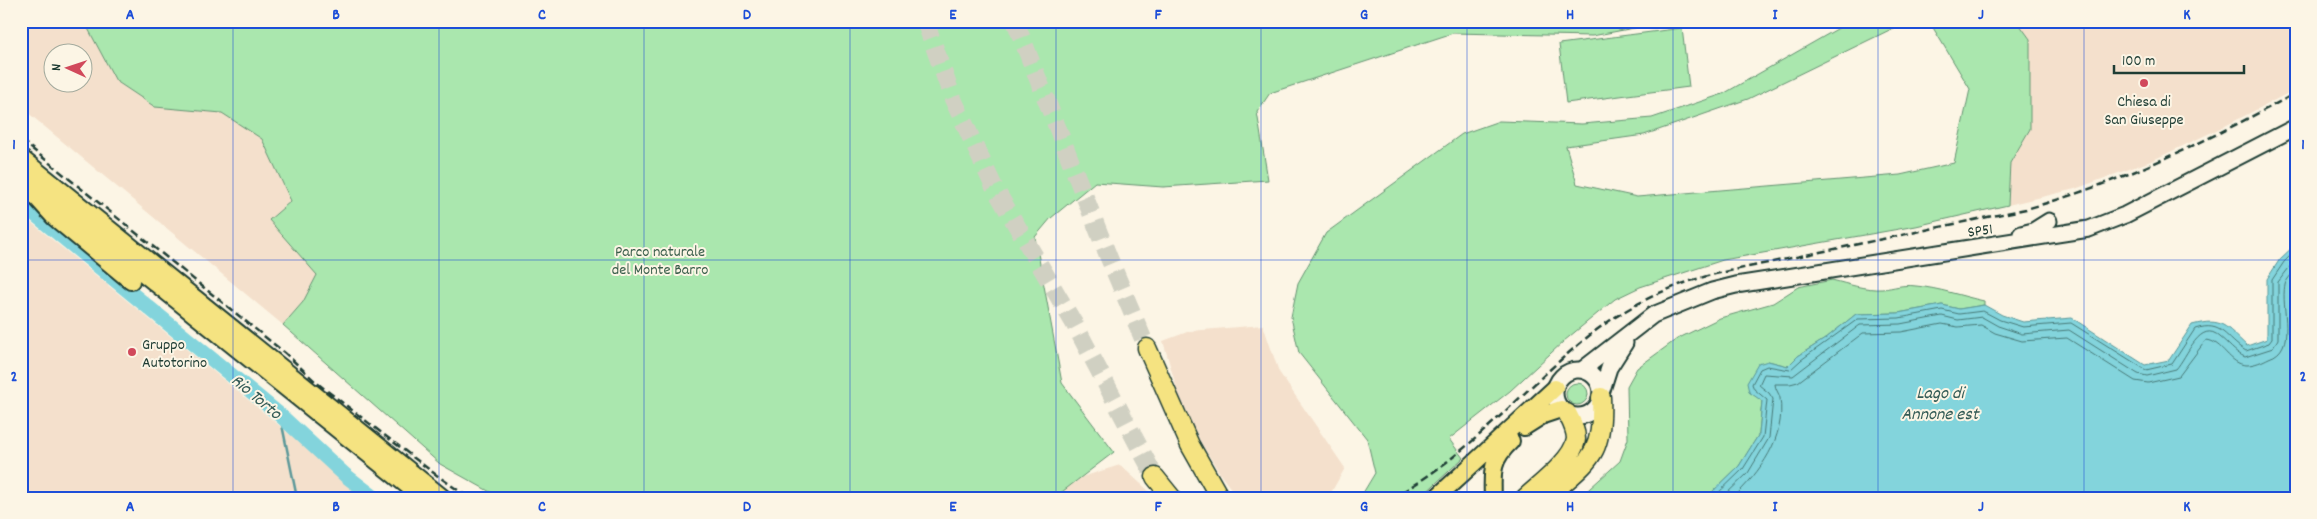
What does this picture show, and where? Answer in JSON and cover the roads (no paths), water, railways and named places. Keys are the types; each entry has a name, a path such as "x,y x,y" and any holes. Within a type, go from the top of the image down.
{"highway":[{"path":"1147,348 1190,445 1220,498"},
{"path":"1547,498 1588,461 1597,447 1602,428 1601,394"},
{"path":"1524,498 1570,453 1576,440 1574,424 1564,411"},
{"path":"1190,445 1228,498"},
{"path":"1159,498 1155,476 1172,498"},
{"path":"1518,498 1544,480"}],"main road":[{"name":"SP51","path":"1582,370 1653,315 1712,291 1736,285 2089,229 2125,215 2296,127"},
{"path":"21,158 443,498"},
{"path":"21,175 423,498"},
{"path":"21,180 54,216 132,281"},
{"path":"1955,250 1971,240 2033,231 2049,221"},
{"name":"SP51","path":"1601,394 1604,378 1616,354 1653,315"},
{"path":"1438,498 1529,423 1543,415 1564,411 1581,416 1588,414 1599,404 1601,394 1595,376 1582,370 1568,372 1558,381 1556,388 1557,403 1564,411"},
{"path":"1438,498 1556,388"},
{"path":"1493,498 1492,480 1496,457 1529,423"}],"water":[{"name":"Lago di Annone est","path":"2296,244 2296,498 1706,498 1739,466 1759,434 1762,401 1749,392 1747,383 1758,364 1768,361 1788,366 1798,356 1825,339 1856,314 1898,313 1942,305 1959,309 1984,305 2002,315 2023,322 2072,318 2145,365 2169,360 2192,325 2211,322 2223,325 2247,346 2267,339 2267,279 2280,259"}],"waterway":[{"name":"Rio Torto","path":"21,203 280,415 345,475 375,498"},
{"path":"280,415 297,498"}],"tunnel":[{"path":"925,21 953,99 994,187 1075,325 1155,477"},
{"path":"1015,21 1109,258 1147,348"}],"railway":[{"path":"1391,498 1418,482 1468,445 1560,360 1598,329 1630,308 1663,292 1715,274 2026,209 2096,187 2197,144 2296,93"},
{"path":"21,140 285,353 317,383 469,498"}],"place":[{"name":"Chiesa di San Giuseppe","path":"2144,83"},
{"name":"Gruppo Autotorino","path":"132,352"}],"park label":[{"name":"Parco naturale del Monte Barro","path":"660,259"}]}
